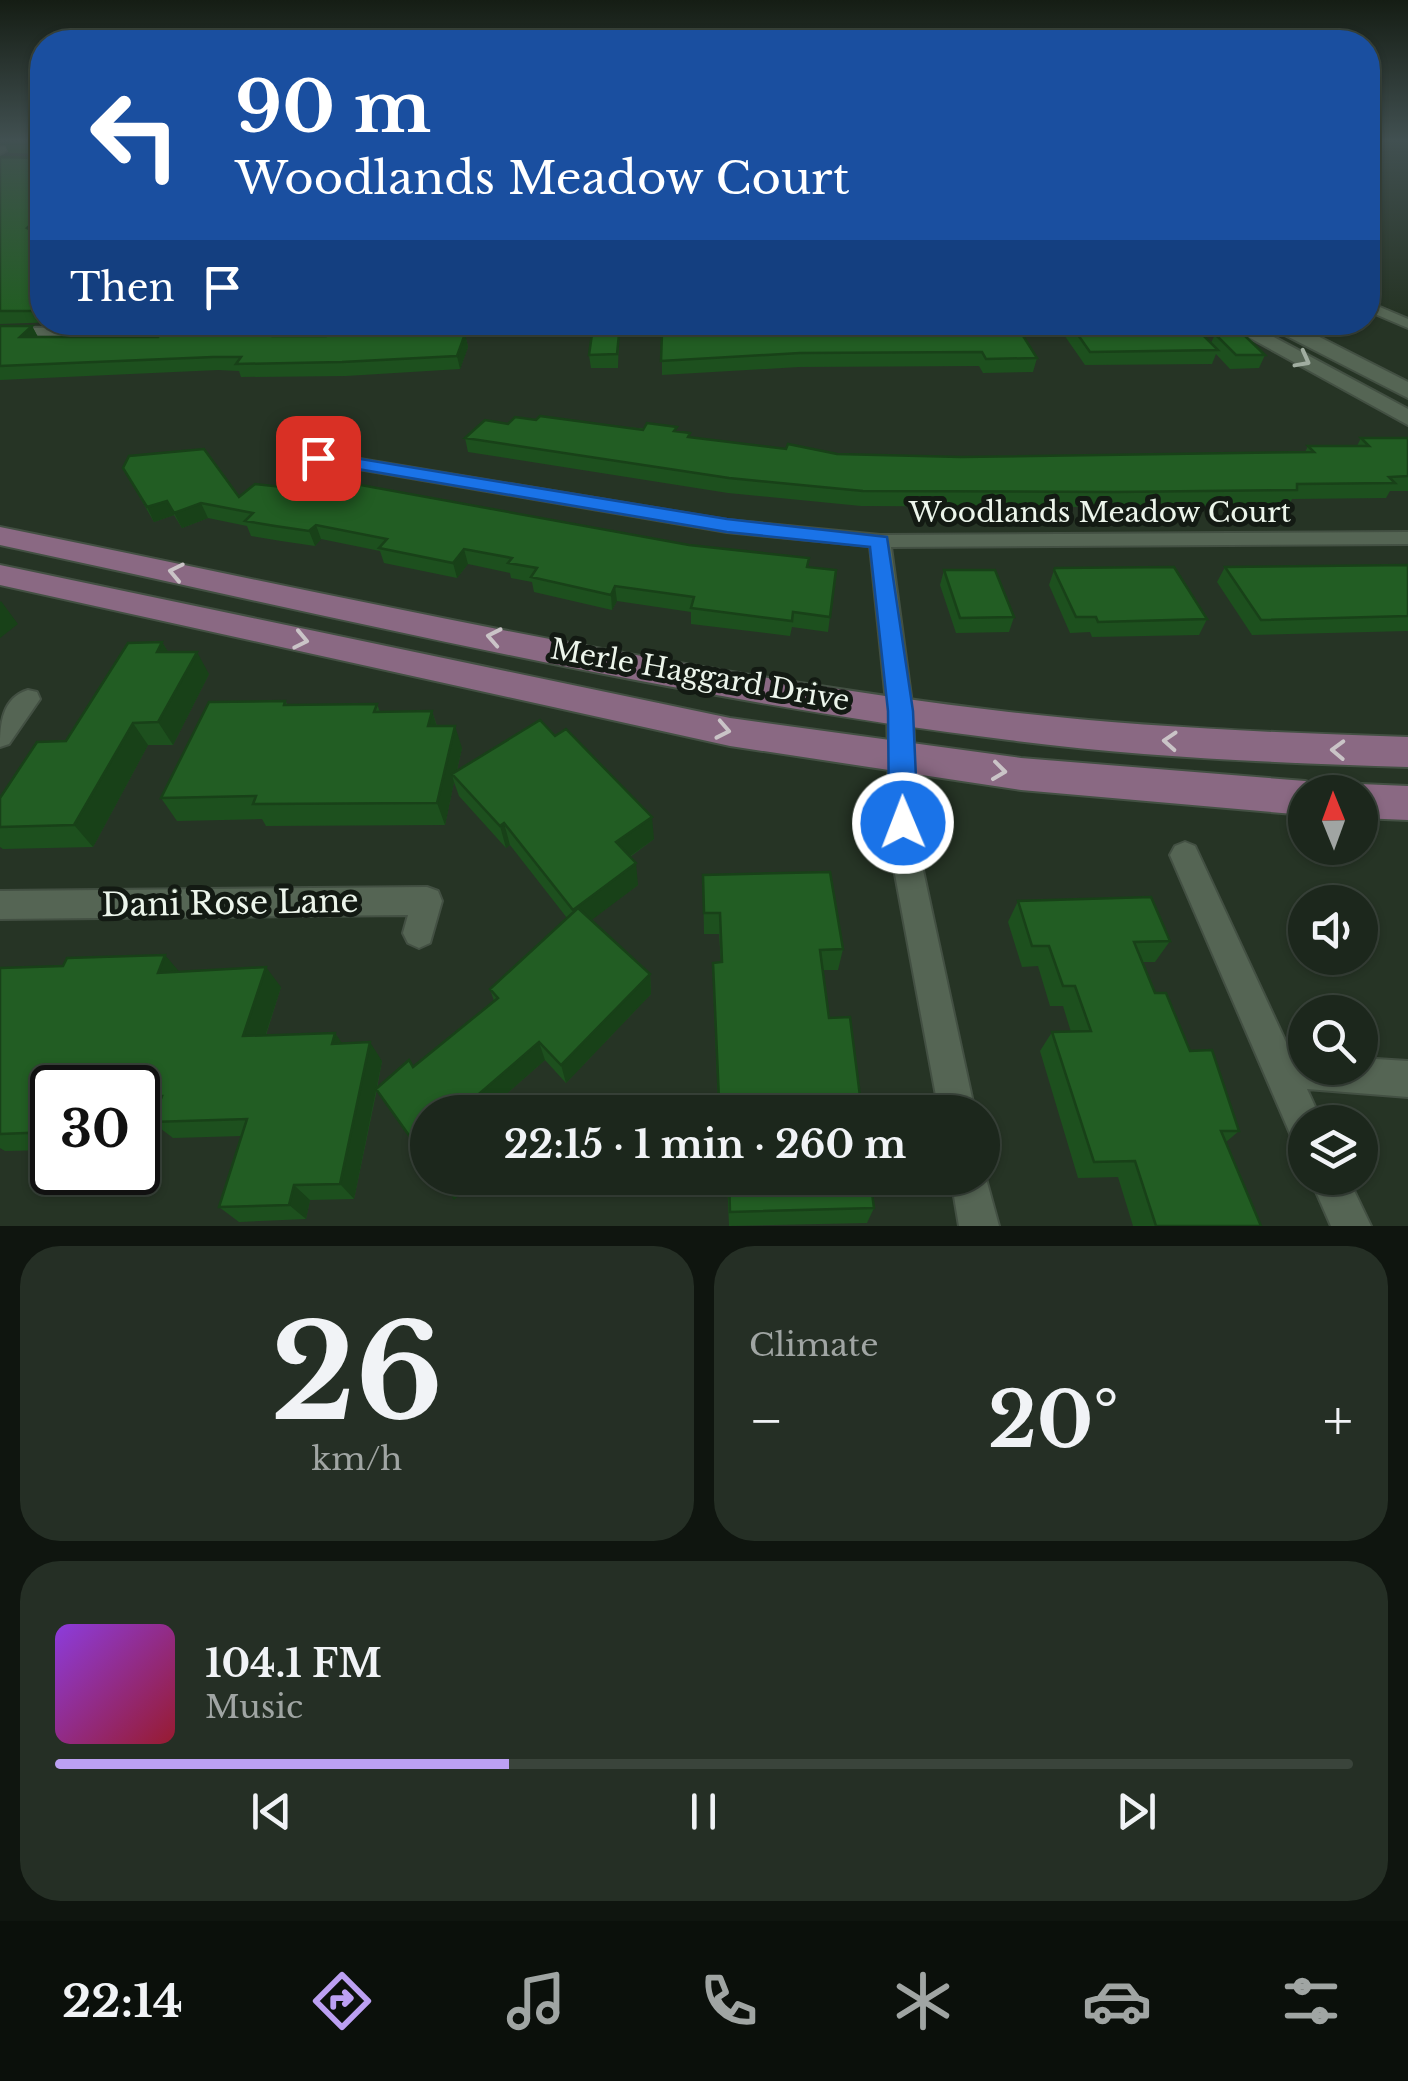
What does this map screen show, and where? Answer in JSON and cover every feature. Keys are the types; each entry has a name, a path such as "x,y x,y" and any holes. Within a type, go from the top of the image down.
{"main road":[{"path":"1253,335 1408,418"},
{"path":"1298,335 1408,391"},
{"name":"Merle Haggard Drive","path":"0,536 500,639 900,711 1080,734 1408,752"},
{"name":"Merle Haggard Drive","path":"0,576 644,715 903,759 1021,774 1288,797"},
{"path":"1378,802 1408,803"}],"street":[{"path":"1380,311 1403,322"},
{"path":"0,332 30,331"},
{"name":"Woodlands Meadow Court","path":"318,458 727,526 880,541 1408,538"},
{"path":"880,541 900,711 904,847 954,1095"},
{"path":"0,737 28,699"},
{"path":"1184,855 1296,1105"},
{"name":"Dani Rose Lane","path":"0,904 426,901 419,932"},
{"path":"1280,1070 1408,1079"},
{"path":"973,1195 979,1226"},
{"path":"1337,1195 1351,1226"}],"building":[{"path":"0,197 30,197 30,311 0,311"},
{"path":"0,326 30,326 20,337 465,335 457,356 236,364 241,357 213,357 0,366"},
{"path":"592,335 619,335 617,354 589,355"},
{"path":"662,335 1023,335 1037,358 986,359 982,352 800,353 661,361"},
{"path":"1078,335 1203,335 1218,350 1090,352"},
{"path":"1216,335 1244,335 1265,355 1236,355"},
{"path":"540,416 643,430 647,423 677,427 674,431 690,433 688,437 786,449 788,444 837,454 961,457 1314,452 1308,446 1369,446 1361,438 1408,438 1408,476 1389,477 1395,483 1297,484 1297,490 863,491 729,478 465,438 485,420 508,424 515,417 536,420"},
{"path":"204,449 239,497 255,484 328,492 339,481 689,545 809,558 807,567 836,570 830,617 793,612 792,621 691,608 694,597 615,586 611,595 531,577 537,568 508,563 512,558 464,549 453,563 379,548 387,539 316,525 309,531 245,521 253,513 201,503 174,513 167,501 147,507 123,468 129,456"},
{"path":"1408,565 1408,616 1261,620 1225,567"},
{"path":"1174,567 1207,619 1098,622 1096,617 1076,617 1054,570 1055,568"},
{"path":"944,570 995,570 1014,617 960,618"},
{"path":"162,642 157,652 197,652 158,722 133,723 74,825 0,827 0,798 37,742 66,741 128,643"},
{"path":"285,701 284,705 377,704 374,712 432,711 428,726 455,726 437,803 253,804 256,796 161,798 209,702"},
{"path":"540,720 555,736 566,729 652,817 616,842 636,863 573,910 504,823 500,826 452,774"},
{"path":"830,872 843,949 820,950 829,1018 850,1017 860,1095 719,1095 713,963 722,962 720,913 704,913 703,875"},
{"path":"1151,897 1170,941 1134,942 1155,993 1166,993 1190,1051 1212,1050 1239,1131 1221,1131 1261,1226 1156,1226 1135,1161 1094,1162 1052,1032 1091,1031 1075,986 1063,986 1049,946 1032,946 1018,901"},
{"path":"578,908 650,974 561,1065 539,1042 478,1095 410,1095 410,1137 376,1089 409,1060 413,1067 498,998 490,989"},
{"path":"165,955 158,973 266,967 243,1036 335,1033 332,1044 370,1042 340,1184 294,1185 289,1205 219,1207 247,1119 160,1122 160,1065 30,1065 30,1133 0,1134 0,968 63,966 67,958"},
{"path":"730,1195 872,1195 874,1208 730,1212"}],"route":[{"path":"318,458 727,526 880,541 900,711 903,823"}]}
